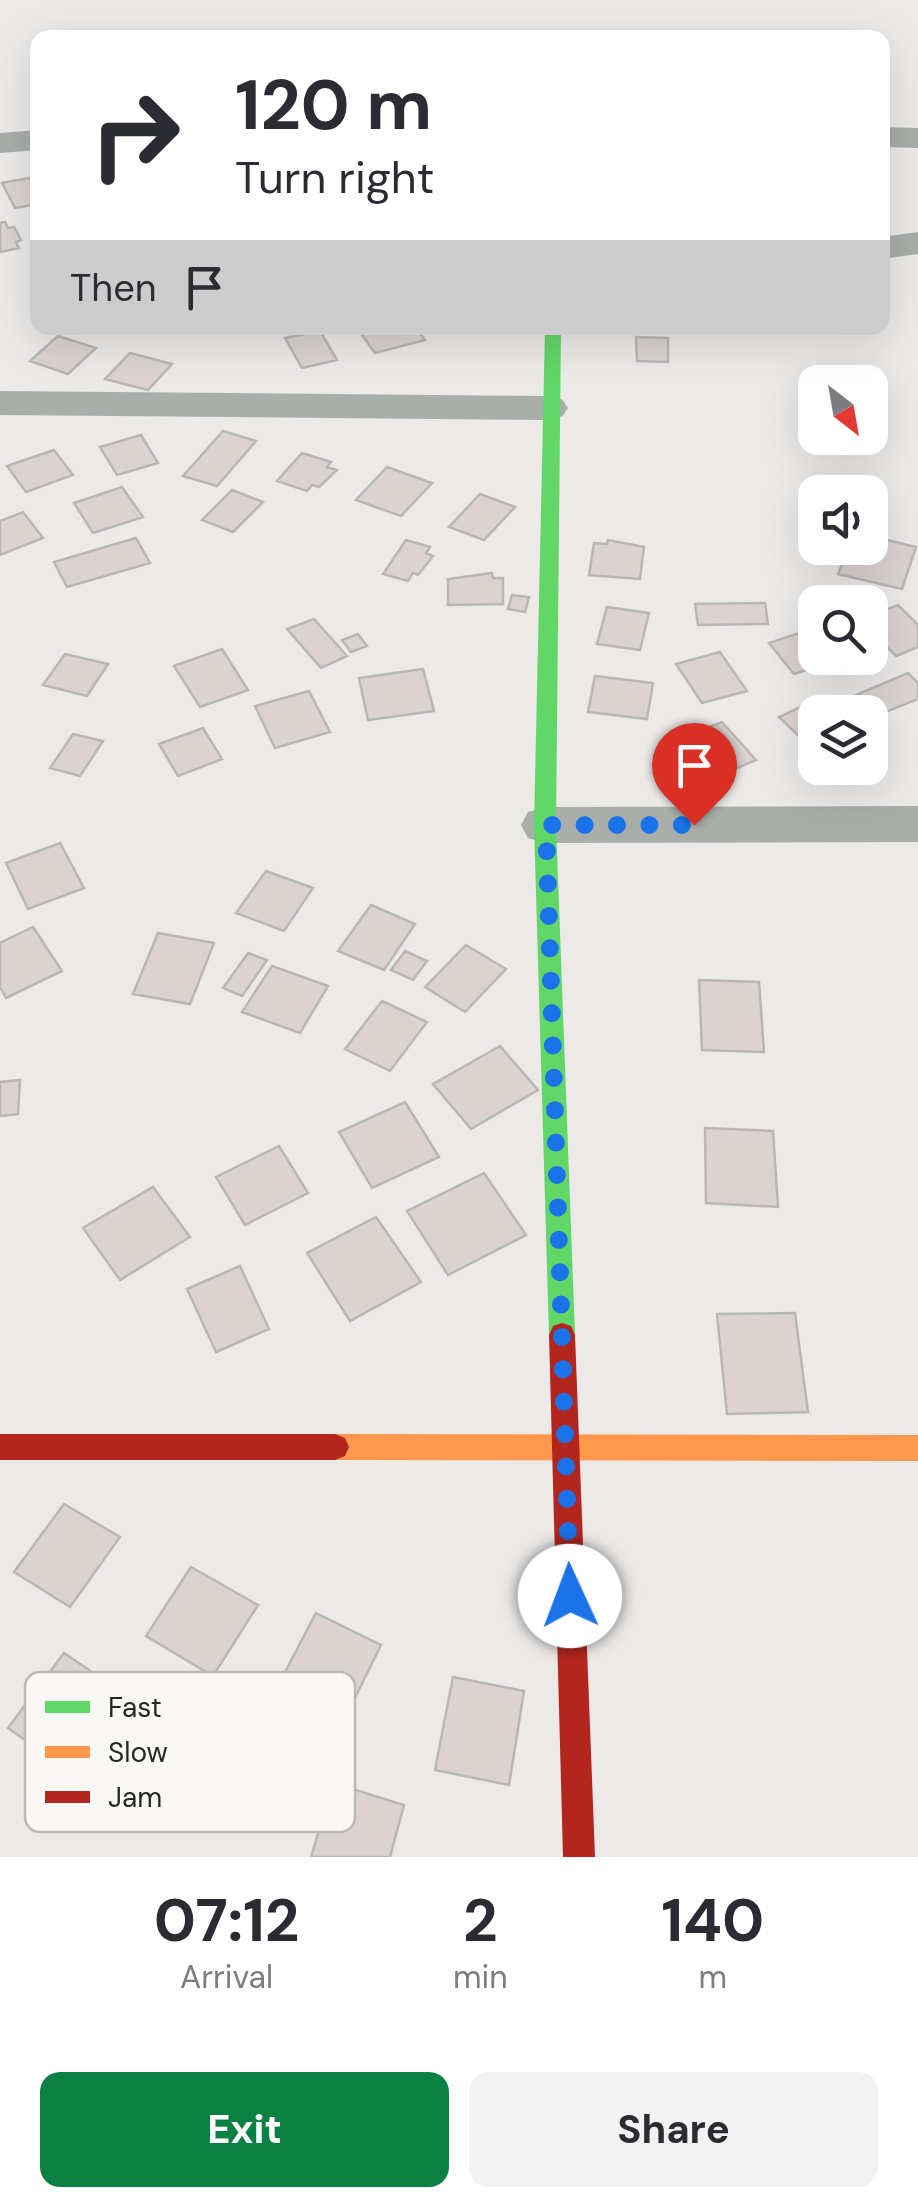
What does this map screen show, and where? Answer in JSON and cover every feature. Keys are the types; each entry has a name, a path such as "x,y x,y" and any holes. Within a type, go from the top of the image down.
{"street":[{"path":"890,137 918,138"},
{"path":"0,143 30,141"},
{"path":"890,247 918,242"},
{"path":"553,335 546,825 579,1857"},
{"path":"0,402 549,408"},
{"path":"546,825 918,824"},
{"path":"0,1447 918,1448"}],"building":[{"path":"29,178 30,205 15,208 2,183"},
{"path":"5,222 8,228 14,227 21,240 16,242 19,248 0,252 0,223"},
{"path":"322,335 337,360 302,368 285,338"},
{"path":"362,335 421,335 425,340 375,353"},
{"path":"58,336 96,348 68,374 30,361"},
{"path":"636,337 668,338 668,362 637,361"},
{"path":"130,353 172,364 148,390 105,379"},
{"path":"223,431 256,441 217,486 183,476"},
{"path":"141,435 158,463 117,475 100,447"},
{"path":"54,450 73,475 26,492 7,466"},
{"path":"302,453 331,462 327,467 337,470 319,487 312,485 307,491 277,481"},
{"path":"387,467 432,483 401,516 356,500"},
{"path":"122,487 143,517 93,533 74,503"},
{"path":"232,490 263,502 233,532 202,520"},
{"path":"480,494 515,507 484,540 449,527"},
{"path":"23,512 43,538 0,555 0,521"},
{"path":"136,538 150,563 67,587 54,562"},
{"path":"406,540 430,547 426,553 433,556 408,581 383,574"},
{"path":"608,540 644,547 640,579 589,575 594,543 607,544"},
{"path":"888,540 916,547 902,589 838,574 842,565 888,565"},
{"path":"492,573 493,578 503,578 503,604 448,605 448,579"},
{"path":"512,595 529,597 525,612 508,609"},
{"path":"765,603 768,624 698,625 695,604"},
{"path":"898,605 918,625 918,647 896,656 888,648 888,609"},
{"path":"607,607 649,613 640,650 597,644"},
{"path":"314,619 347,656 321,668 287,629"},
{"path":"798,633 798,673 794,674 769,643"},
{"path":"358,634 367,646 351,652 342,640"},
{"path":"222,649 248,690 200,707 174,666"},
{"path":"720,652 747,691 702,703 676,664"},
{"path":"65,654 108,664 87,696 43,685"},
{"path":"423,669 434,711 368,720 359,678"},
{"path":"908,673 918,683 918,699 888,711 888,695 856,695"},
{"path":"595,676 653,683 647,719 588,712"},
{"path":"309,691 330,732 275,748 255,706"},
{"path":"798,708 798,735 779,717"},
{"path":"722,722 756,760 711,779 677,740"},
{"path":"203,728 222,759 178,776 159,744"},
{"path":"73,734 103,741 80,776 50,768"},
{"path":"60,843 84,888 28,909 6,863"},
{"path":"266,871 313,888 284,931 236,913"},
{"path":"371,905 415,924 384,970 338,951"},
{"path":"33,927 62,971 6,998 0,987 0,943"},
{"path":"158,933 214,943 190,1004 133,994"},
{"path":"466,945 506,969 465,1012 425,987"},
{"path":"405,951 427,961 413,980 391,970"},
{"path":"248,953 267,960 242,996 223,988"},
{"path":"272,966 328,986 300,1033 242,1012"},
{"path":"699,980 759,982 764,1052 702,1050"},
{"path":"382,1001 427,1022 390,1071 345,1049"},
{"path":"500,1046 538,1090 471,1129 433,1084"},
{"path":"20,1080 18,1114 0,1116 0,1082"},
{"path":"405,1102 439,1157 372,1188 339,1132"},
{"path":"705,1128 773,1131 778,1207 706,1203"},
{"path":"279,1146 308,1193 245,1225 216,1177"},
{"path":"484,1173 526,1235 448,1275 407,1211"},
{"path":"153,1187 190,1237 120,1280 83,1228"},
{"path":"376,1217 421,1282 350,1321 307,1253"},
{"path":"240,1266 269,1329 216,1352 187,1289"},
{"path":"795,1313 808,1412 727,1414 717,1314"},
{"path":"64,1504 120,1537 70,1607 14,1572"},
{"path":"191,1567 258,1605 216,1672 206,1672 146,1636"},
{"path":"316,1613 381,1645 355,1698 355,1672 285,1672"},
{"path":"64,1653 92,1672 50,1672"},
{"path":"453,1677 524,1691 509,1785 435,1770"},
{"path":"25,1705 25,1740 8,1728"},
{"path":"355,1790 404,1805 390,1857 311,1857 318,1832 355,1832"}],"traffic: fast":[{"path":"553,335 545,825 562,1335"}],"traffic: slow":[{"path":"335,1447 918,1448"}],"traffic: jam":[{"path":"562,1335 579,1857"},
{"path":"0,1447 335,1447"}],"route":[{"path":"570,1596 546,825 694,825"}]}
